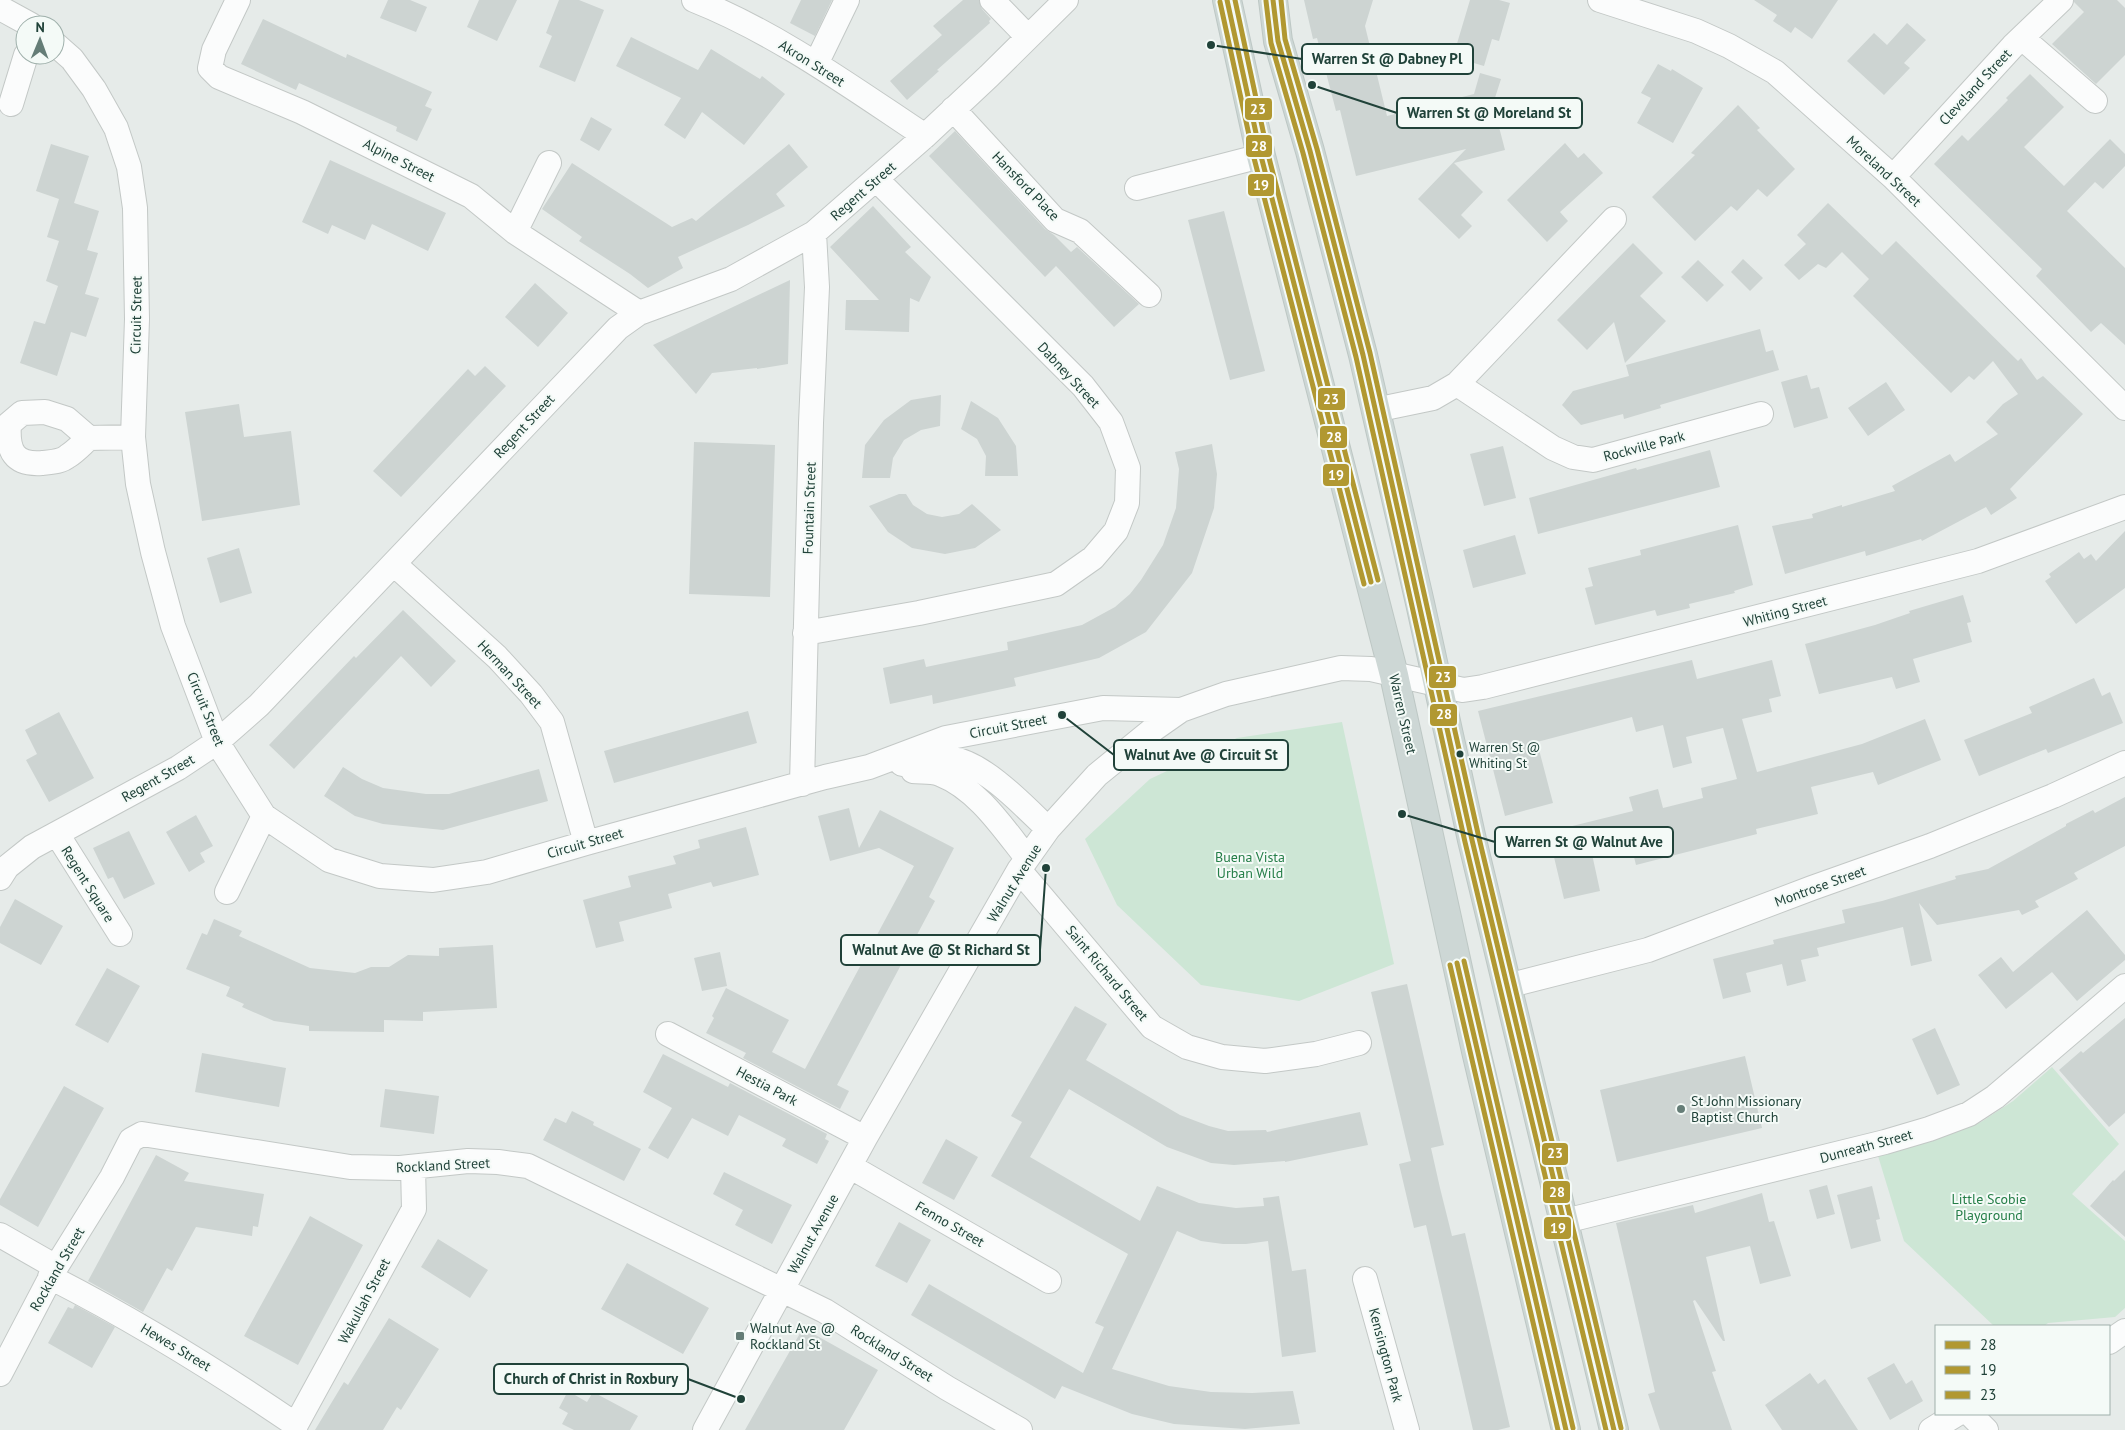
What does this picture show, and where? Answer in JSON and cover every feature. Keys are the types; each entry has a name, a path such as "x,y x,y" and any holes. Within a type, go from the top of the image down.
{"main road":[{"name":"Warren Street","path":"1227,0 1261,156 1394,676 1476,1051 1566,1430"},
{"path":"1273,0 1278,41 1310,150 1363,355 1439,686 1472,840 1614,1430"}],"street":[{"name":"Alpine Street","path":"238,0 214,50 210,68 219,77 302,112 471,196 515,232 639,313"},
{"name":"Akron Street","path":"694,0 729,14 816,64 925,136"},
{"path":"816,64 847,0"},
{"path":"992,0 1028,37"},
{"name":"Regent Street","path":"0,878 7,867 32,847 178,768 217,742 260,705 618,328 639,313 731,279 814,233 876,180 990,76 1066,0"},
{"name":"Moreland Street","path":"1600,0 1696,31 1729,46 1775,72 1893,177 2125,408"},
{"name":"Cleveland Street","path":"1893,177 2022,38 2061,0"},
{"path":"0,8 15,16"},
{"path":"2022,38 2095,101"},
{"name":"Circuit Street","path":"65,53 72,59 94,89 116,128 128,167 135,208 137,282 133,437 138,484 153,552 173,626 217,742 264,816 330,860 380,876 433,880 487,872 586,843 869,767 946,738 1103,708 1181,710"},
{"path":"11,104 23,65"},
{"name":"Hansford Place","path":"954,109 1055,220 1080,231 1150,295"},
{"path":"1137,188 1261,156"},
{"path":"515,232 549,163"},
{"name":"Dabney Street","path":"805,633 919,613 1056,584 1093,558 1116,531 1127,503 1128,468 1111,422 1105,414 1083,386 876,180"},
{"path":"1375,410 1433,398 1457,384 1614,219"},
{"name":"Fountain Street","path":"802,784 805,633 817,287 814,233"},
{"name":"Rockville Park","path":"1457,384 1553,448 1574,457 1593,460 1761,414"},
{"path":"89,438 133,437"},
{"name":"Whiting Street","path":"1439,686 1463,690 1483,687 1745,622 1978,561 2125,507"},
{"name":"Herman Street","path":"394,564 497,657 531,694 552,722 586,843"},
{"name":"Walnut Avenue","path":"705,1430 866,1138 1023,864 1048,829 1097,775 1151,731 1181,710 1226,694 1341,668 1371,669 1439,686"},
{"name":"Circuit Street","path":"869,767 952,759 974,767 995,781 1048,829"},
{"name":"Montrose Street","path":"1507,986 1648,950 1930,846 2053,796 2125,763"},
{"name":"Circuit Street","path":"869,767 938,773 962,786 986,808 1023,864"},
{"path":"227,892 264,816"},
{"name":"Regent Square","path":"57,834 120,934"},
{"name":"Saint Richard Street","path":"1023,864 1152,1027 1187,1047 1222,1056 1265,1060 1316,1054 1359,1043"},
{"name":"Dunreath Street","path":"1565,1221 1885,1142 1929,1129 1969,1114 1995,1097 2125,986"},
{"name":"Hestia Park","path":"668,1034 866,1138"},
{"name":"Rockland Street","path":"0,1374 53,1272 112,1177 131,1140 142,1134 350,1167 413,1167 468,1161 528,1166 825,1311 947,1388 1020,1430"},
{"name":"Wakullah Street","path":"295,1427 414,1209 413,1167"},
{"name":"Fenno Street","path":"851,1167 1048,1281"},
{"name":"Hewes Street","path":"0,1235 108,1307 225,1377 295,1427"},
{"name":"Kensington Park","path":"1365,1279 1406,1430"},
{"path":"2110,1341 2125,1330"},
{"path":"1931,1430 1955,1415"},
{"path":"1971,1415 1986,1430"}],"green space":[{"name":"Buena Vista Urban Wild","path":"1342,722 1394,964 1299,1001 1201,985 1117,905 1085,839 1150,779 1237,738"},
{"name":"Little Scobie Playground","path":"2052,1067 2119,1144 2072,1194 2125,1241 2125,1308 2115,1317 2048,1323 2045,1325 1993,1325 1904,1241 1878,1156 1981,1122 2013,1101"}],"building":[{"path":"388,0 410,0 427,7 416,32 380,18"},
{"path":"479,0 517,0 497,41 467,27"},
{"path":"559,0 579,0 604,10 575,82 539,67 552,36 546,33"},
{"path":"801,0 832,0 815,36 790,23"},
{"path":"963,0 979,0 982,9 991,19 990,23 937,70 939,71 907,100 890,81 942,35 933,26"},
{"path":"1304,0 1373,0 1365,26 1387,116 1474,94 1480,73 1501,79 1493,104 1505,150 1454,163 1483,192 1461,215 1472,226 1459,239 1418,199 1466,149 1356,176 1340,110 1336,111 1317,38 1313,39"},
{"path":"1470,0 1499,0 1510,3 1499,41 1492,39 1484,66 1453,57"},
{"path":"1754,0 1838,0 1812,39 1795,27 1791,33 1773,21 1777,15"},
{"path":"2074,0 2117,0 2125,8 2125,55 2096,84 2052,44 2084,12"},
{"path":"263,19 346,58 347,54 432,92 425,106 432,109 417,141 396,131 397,127 299,83 296,90 241,64"},
{"path":"1907,23 1926,40 1904,63 1910,68 1884,95 1847,61 1874,33 1887,45"},
{"path":"631,37 698,70 711,49 760,79 762,76 785,94 744,145 702,112 685,139 664,125 681,98 616,66"},
{"path":"1658,64 1671,71 1672,69 1703,88 1673,143 1637,123 1651,98 1641,93"},
{"path":"2030,74 2064,107 2024,147 2064,186 2110,139 2125,154 2125,166 2103,189 2095,182 2067,211 2125,268 2125,345 2101,323 2091,332 2036,276 2042,269 1934,164 1962,135 1968,141 2008,100 2006,98"},
{"path":"1738,105 1760,128 1757,130 1795,169 1767,197 1758,189 1737,211 1731,206 1695,241 1652,197 1695,155 1691,153"},
{"path":"591,117 612,129 599,151 580,140"},
{"path":"955,131 1045,229 1071,252 1077,247 1139,304 1114,327 1056,266 1045,277 929,156"},
{"path":"1565,143 1578,158 1584,153 1603,173 1560,212 1568,221 1547,242 1507,200"},
{"path":"51,144 89,156 74,203 99,211 87,250 98,253 85,294 99,298 86,337 71,332 57,376 20,363 34,321 45,324 58,286 46,281 59,241 47,237 59,199 36,191"},
{"path":"789,144 808,167 776,194 785,206 678,257 683,268 648,288 579,241 582,237 542,209 572,163 672,227 692,218 696,221"},
{"path":"330,160 446,213 428,251 372,224 365,240 332,225 328,234 302,222"},
{"path":"1828,203 1882,255 1896,241 2018,361 2021,358 2037,380 2043,376 2083,414 2010,489 2017,498 1991,515 1986,507 1922,541 1921,539 1866,556 1865,551 1785,574 1772,526 1813,518 1812,514 1895,491 1892,486 1950,454 1955,462 1998,434 1986,422 2003,404 2018,394 1993,361 1974,380 1969,376 1951,393 1853,296 1869,279 1842,252 1826,268 1818,264 1799,280 1784,265 1806,244 1797,235"},
{"path":"873,206 911,247 905,252 931,277 919,302 910,298 909,332 845,330 846,300 879,300 830,247"},
{"path":"1224,211 1265,371 1230,380 1188,220"},
{"path":"1633,243 1663,273 1640,296 1666,321 1625,363 1614,322 1587,350 1557,320"},
{"path":"1743,259 1763,278 1750,291 1731,272"},
{"path":"1698,260 1724,285 1707,302 1681,277"},
{"path":"790,280 788,364 712,373 696,394 653,345"},
{"path":"535,283 568,313 538,347 505,317"},
{"path":"1760,329 1766,352 1773,350 1779,370 1660,405 1661,408 1624,419 1623,414 1581,425 1562,405 1573,391 1629,376 1626,365"},
{"path":"485,366 506,386 401,497 373,471 468,369 475,376"},
{"path":"1807,375 1811,389 1819,387 1828,418 1794,428 1781,382"},
{"path":"1886,382 1905,410 1868,436 1848,408"},
{"path":"941,395 940,426 921,430 904,440 893,458 890,478 862,478 865,445 884,420 911,400"},
{"path":"971,401 998,418 1016,446 1018,476 985,476 986,456 977,439 961,429"},
{"path":"239,404 244,437 291,431 300,505 202,521 185,412"},
{"path":"694,442 775,445 770,597 689,594"},
{"path":"1212,444 1217,474 1214,508 1192,573 1146,632 1099,658 1014,678 1016,686 933,704 932,695 890,704 883,668 924,659 926,667 1008,650 1007,642 1082,625 1115,607 1130,594 1141,580 1163,545 1176,508 1179,469 1175,452"},
{"path":"1503,446 1516,498 1484,506 1470,454"},
{"path":"1710,450 1720,487 1538,534 1529,498 1636,468 1637,470"},
{"path":"899,494 906,494 913,505 927,514 942,517 959,514 972,504 1001,530 975,548 945,554 912,548 888,532 869,506"},
{"path":"1738,525 1753,585 1734,591 1735,593 1689,604 1690,608 1657,616 1655,610 1595,625 1585,588 1593,586 1588,568 1641,555 1640,550"},
{"path":"2125,531 2125,588 2076,624 2045,581 2051,577 2049,574 2079,552 2084,559 2091,554 2096,561"},
{"path":"1515,535 1526,574 1473,588 1463,550"},
{"path":"239,548 252,593 220,603 207,558"},
{"path":"1963,595 1971,622 1967,623 1972,642 1913,659 1920,682 1896,689 1892,677 1819,694 1805,644 1875,625 1910,613 1909,611"},
{"path":"403,610 456,661 431,687 401,656 294,769 269,745 354,656 356,658"},
{"path":"1692,660 1697,679 1772,660 1781,696 1769,699 1772,712 1742,719 1757,772 1862,744 1925,719 1941,760 1878,785 1873,772 1811,787 1818,814 1756,829 1757,834 1636,865 1631,845 1592,854 1600,891 1564,899 1548,832 1633,811 1629,797 1658,789 1663,808 1703,798 1701,788 1737,779 1723,728 1686,737 1692,763 1673,768 1663,725 1636,732 1632,717 1537,742 1553,803 1505,816 1478,711"},
{"path":"2094,678 2102,696 2110,692 2123,723 2048,753 2046,749 1979,776 1964,740 2032,713 2029,707"},
{"path":"748,711 757,743 614,783 604,751"},
{"path":"59,712 94,778 49,802 26,760 37,754 25,730"},
{"path":"343,767 362,779 383,788 426,794 449,794 539,769 548,801 443,830 383,824 355,816 324,796"},
{"path":"2125,797 2125,846 2074,873 2078,879 2035,901 2039,907 2022,915 2019,910 1937,925 1919,903 1932,961 1911,966 1903,927 1817,948 1819,956 1801,960 1806,981 1787,986 1782,964 1746,973 1751,992 1723,999 1713,959 1774,944 1773,940 1845,923 1842,910 1882,901 1956,879 1955,876 1988,869 2066,826 2066,824 2093,810 2095,813"},
{"path":"849,808 859,848 880,810 954,848 929,897 935,901 837,1085 849,1091 840,1109 743,1058 746,1053 706,1033 726,988 789,1020 772,1052 805,1069 914,866 879,848 830,861 818,816"},
{"path":"196,815 213,846 200,853 205,862 189,872 166,832"},
{"path":"746,827 759,875 713,887 711,882 668,894 672,908 619,922 624,941 596,948 583,900 631,887 628,876 676,864 673,856 700,848 698,840"},
{"path":"129,831 155,884 124,899 113,877 108,879 93,848"},
{"path":"15,899 63,926 41,965 0,943 0,927"},
{"path":"2087,910 2125,955 2125,960 2077,1001 2052,972 2006,1009 1978,975 2001,957 2013,972"},
{"path":"214,919 242,931 239,936 310,968 355,973 371,967 389,967 408,955 439,956 439,948 493,945 497,1008 423,1012 423,1021 384,1020 384,1032 309,1031 309,1026 274,1021 242,1007 244,1004 226,996 230,987 186,969 202,933 207,935"},
{"path":"720,952 727,986 702,991 694,958"},
{"path":"107,968 140,986 108,1043 75,1025"},
{"path":"1407,984 1444,1145 1431,1148 1440,1188 1452,1236 1465,1233 1510,1427 1498,1430 1473,1430 1426,1225 1414,1228 1399,1164 1411,1161 1371,992"},
{"path":"1075,1006 1107,1024 1086,1060 1180,1115 1209,1126 1228,1131 1266,1130 1267,1132 1360,1112 1368,1145 1285,1162 1234,1165 1211,1163 1167,1147 1069,1089 1030,1157 1140,1221 1157,1186 1199,1203 1236,1208 1264,1206 1263,1198 1279,1196 1292,1271 1306,1269 1316,1352 1282,1357 1268,1241 1246,1244 1223,1244 1201,1241 1177,1231 1112,1369 1169,1386 1211,1392 1293,1391 1300,1424 1245,1429 1174,1424 1132,1414 1062,1386 1055,1399 911,1315 929,1284 1083,1373 1104,1327 1095,1323 1128,1254 991,1176 1022,1122 1011,1116"},
{"path":"2125,1018 2125,1113 2109,1127 2059,1070"},
{"path":"1935,1028 1960,1085 1937,1095 1912,1039"},
{"path":"202,1053 286,1068 279,1107 195,1092"},
{"path":"663,1054 728,1087 730,1083 827,1134 825,1139 829,1141 817,1164 782,1146 786,1139 739,1115 728,1136 692,1118 668,1159 648,1148 672,1108 643,1092"},
{"name":"St John Missionary Baptist Church","path":"1745,1056 1762,1128 1617,1162 1600,1090"},
{"path":"64,1086 104,1108 38,1227 0,1205 0,1199"},
{"path":"385,1089 439,1096 434,1134 380,1127"},
{"path":"572,1111 594,1122 593,1125 641,1149 624,1181 543,1140 555,1118 566,1123"},
{"path":"946,1139 978,1157 954,1200 922,1183"},
{"path":"156,1155 189,1173 184,1181 264,1194 258,1227 253,1226 252,1236 196,1227 172,1271 167,1268 143,1312 88,1281"},
{"path":"2125,1170 2125,1237 2090,1206 2113,1180"},
{"path":"724,1172 792,1205 772,1244 735,1225 743,1210 713,1194"},
{"path":"1827,1185 1835,1214 1817,1219 1809,1190"},
{"path":"1872,1186 1880,1219 1876,1220 1881,1241 1851,1249 1837,1195"},
{"path":"1762,1193 1769,1222 1774,1221 1791,1276 1760,1284 1750,1246 1706,1257 1725,1341 1723,1341 1695,1300 1693,1301 1716,1371 1712,1372 1732,1430 1660,1430 1648,1394 1655,1392 1616,1223 1693,1205 1695,1213"},
{"path":"310,1216 363,1245 298,1365 244,1336"},
{"path":"899,1222 931,1240 907,1283 875,1266"},
{"path":"438,1239 488,1270 470,1298 421,1267"},
{"path":"627,1263 709,1308 683,1354 601,1309"},
{"path":"75,1305 115,1327 92,1368 48,1343 68,1307 73,1309"},
{"path":"389,1318 439,1349 401,1410 397,1407 383,1430 315,1430 344,1382 348,1385"},
{"path":"803,1328 878,1370 844,1430 745,1430"},
{"path":"1894,1363 1906,1384 1912,1380 1923,1401 1890,1420 1867,1378"},
{"path":"1810,1373 1818,1384 1825,1379 1858,1430 1782,1430 1765,1405"},
{"path":"568,1391 587,1402 593,1392 638,1416 630,1430 574,1430 562,1424 568,1413 559,1408"}],"transit line":[{"name":"28","path":"1227,0 1261,156 1371,582"},
{"name":"23","path":"1235,0 1268,154 1378,580"},
{"name":"28","path":"1273,0 1278,41 1310,151 1363,355 1472,840 1614,1430"},
{"name":"23","path":"1281,0 1285,39 1317,149 1370,353 1479,838 1621,1428"},
{"name":"19","path":"1266,1 1271,43 1303,153 1356,357 1465,842 1606,1430"},
{"name":"19","path":"1220,2 1254,158 1364,584"},
{"name":"23","path":"1464,961 1573,1428"},
{"name":"28","path":"1457,963 1566,1430"},
{"name":"19","path":"1450,965 1558,1430"}],"place":[{"name":"Warren St @ Dabney Pl","path":"1211,45"},
{"name":"Warren St @ Moreland St","path":"1312,85"},
{"name":"Walnut Ave @ Circuit St","path":"1062,715"},
{"name":"Warren St @ Whiting St","path":"1460,754"},
{"name":"Warren St @ Walnut Ave","path":"1402,814"},
{"name":"Walnut Ave @ St Richard St","path":"1046,868"},
{"name":"St John Missionary Baptist Church","path":"1681,1109"},
{"name":"Walnut Ave @ Rockland St","path":"740,1336"},
{"name":"Church of Christ in Roxbury","path":"741,1399"}]}
